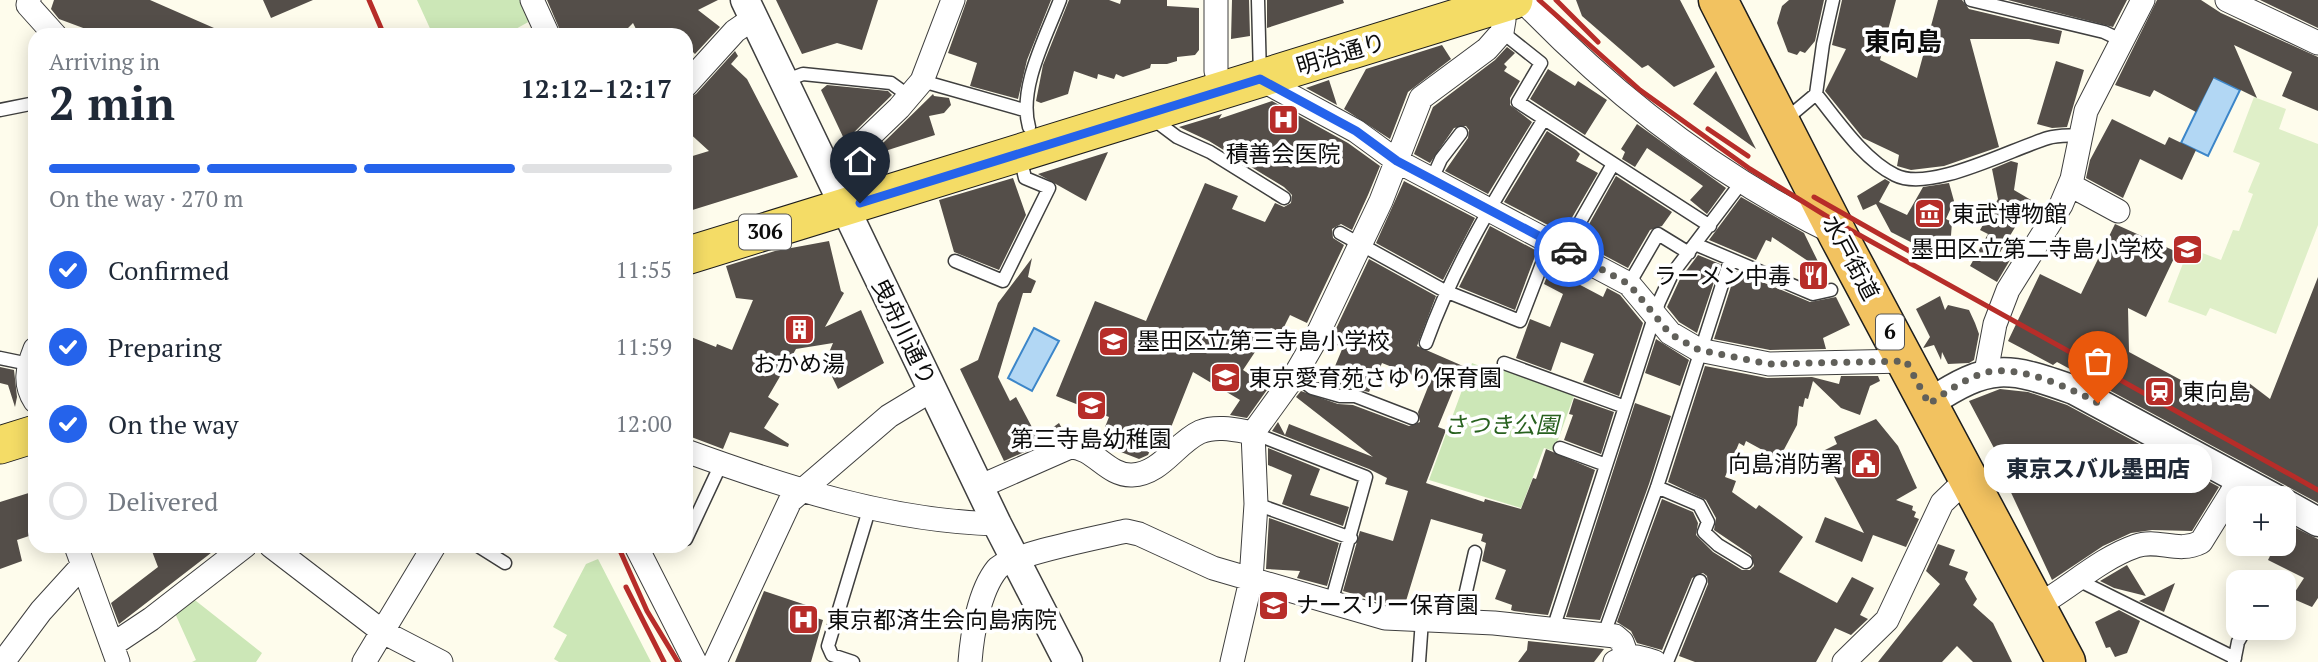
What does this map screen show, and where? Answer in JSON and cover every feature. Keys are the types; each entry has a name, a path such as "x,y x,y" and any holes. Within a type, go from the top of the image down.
{"highway":[{"name":"水戸街道","path":"1718,0 1838,235 2037,606 2057,652"}],"main road":[{"name":"明治通り","path":"1024,130 1148,114 1259,68 1439,0"},
{"name":"明治通り","path":"693,254 1024,130 1216,71 1259,68 1509,9"},
{"name":"明治通り","path":"693,232 840,199"},
{"path":"0,445 28,436"},
{"path":"0,468 28,459"}],"street":[{"path":"29,0 28,5 49,28"},
{"path":"532,0 545,28"},
{"path":"840,199 848,157 916,89 953,0"},
{"path":"1216,0 1216,71"},
{"path":"1986,372 1995,324 2008,290 2070,185 2086,111 2143,0"},
{"path":"2227,0 2318,43"},
{"path":"693,77 735,31 749,9"},
{"name":"曳舟川通り","path":"749,9 1014,559 1068,662"},
{"path":"1232,662 1251,580 1256,504 1254,433 1296,375 1313,344 1349,238 1397,161 1411,118 1421,98 1487,49 1509,9 1558,37 1620,97 1741,183 1838,235"},
{"path":"1259,68 1397,161 1629,284 1656,313 1670,334 1699,350 1769,364 1906,361"},
{"path":"2070,185 2118,211"},
{"path":"1929,404 1986,372 2003,370 2074,390 2253,486"},
{"path":"715,662 790,500 889,416 932,390"},
{"path":"979,487 1070,447 1082,447 1112,469 1131,475 1159,465 1182,443 1201,431 1219,428 1254,433"},
{"path":"693,454 869,510 946,523 997,524"},
{"path":"1844,662 1887,620 1942,503 1968,478"},
{"path":"2037,606 2110,556 2141,544 2178,548 2201,542 2240,479"},
{"path":"2296,510 2318,522"},
{"path":"970,662 979,607 997,569 1014,559 1126,531 1251,580 1385,618 1604,634 1615,636 1622,642 1621,659 1655,662"},
{"path":"79,557 115,654 152,619 236,553"},
{"path":"280,553 383,632 441,662"},
{"path":"364,662 430,553"},
{"path":"640,553 695,662"},
{"path":"4,662 79,557"}],"lane":[{"path":"955,261 1003,281 1049,188 1025,178 1024,130 1036,66 1060,0"},
{"path":"1258,0 1259,68"},
{"path":"1781,123 1816,94 1833,0"},
{"path":"1971,0 2104,32 2121,40"},
{"path":"1509,9 1541,63 1518,102 1710,226"},
{"path":"784,81 803,74 891,83 916,89 1024,130"},
{"path":"1816,94 1867,153 1895,176 1920,181 1989,161 2050,137 2080,135"},
{"path":"0,110 28,104"},
{"path":"1148,114 1177,137 1210,152 1284,198"},
{"path":"1426,343 1445,291 1488,209 1544,119"},
{"path":"1432,179 1441,159 1461,133"},
{"path":"1349,238 1445,291 1520,321 1557,246 1613,164"},
{"path":"1553,629 1656,313 1672,274 1741,183"},
{"path":"1629,284 1658,234 1813,294 1831,290"},
{"path":"1604,634 1657,487 1730,260"},
{"path":"0,358 28,356"},
{"path":"1504,363 1625,407"},
{"path":"1296,375 1312,388 1340,396 1355,396 1412,418"},
{"path":"1254,433 1366,477 1331,603"},
{"path":"1560,448 1606,465"},
{"path":"693,524 722,464"},
{"path":"1657,487 1699,505 1708,522 1704,532 1718,545 1746,562"},
{"path":"1256,504 1351,538"},
{"path":"853,662 832,655 828,646 869,510"},
{"path":"1459,622 1475,552"},
{"path":"489,553 505,563"},
{"path":"2078,580 2234,660 2242,640"},
{"path":"1667,662 1700,581"},
{"path":"1419,662 1422,620"}],"green space":[{"path":"417,0 523,0 532,20 518,28 430,28"},
{"path":"2254,97 2286,109 2279,129 2318,144 2318,225 2276,334 2210,308 2206,316 2168,302 2189,248 2221,260 2233,230 2239,231 2253,194 2248,192 2260,163 2233,152"},
{"name":"さつき公園","path":"1472,363 1500,374 1504,366 1575,393 1554,451 1544,448 1521,508 1429,480"},
{"path":"598,559 651,662 559,662 554,659 567,635 553,627 586,564"},
{"path":"191,597 262,653 256,662 192,662 196,660 174,611"}],"water":[{"path":"2213,77 2240,90 2208,156 2181,143"},
{"path":"1034,328 1059,341 1032,391 1008,378"}],"building":[{"path":"54,0 150,0 214,28 83,28 59,19 51,9"},
{"path":"263,0 313,0 271,18"},
{"path":"547,0 718,0 698,10 720,27 695,54 693,28 636,28 633,23 628,28 559,28"},
{"path":"776,0 878,0 862,50 837,43 802,54"},
{"path":"967,0 1051,0 1027,60 1018,99 970,86 977,63 948,53"},
{"path":"1069,0 1109,0 1120,4 1121,0 1167,0 1167,6 1199,8 1199,50 1195,55 1177,57 1177,61 1167,64 1151,64 1150,68 1123,77 1116,74 1114,79 1098,74 1097,79 1074,71 1068,94 1041,103 1036,101 1043,65"},
{"path":"1232,0 1249,0 1250,36 1231,39"},
{"path":"1267,0 1343,0 1344,3 1267,28"},
{"path":"1576,0 1680,0 1715,67 1674,87 1648,65 1642,68 1582,16"},
{"path":"1789,0 1824,0 1815,41 1805,53 1800,51 1797,55 1788,52 1777,23 1782,6"},
{"path":"1842,0 1896,0 1880,60 1917,78 1938,0 1962,0 1969,9 2062,31 2059,44 2029,39 1970,39 1999,147 1944,166 1911,170 1897,166 1899,155 1863,138 1825,91 1846,49 1832,45"},
{"path":"2008,0 2127,0 2113,27"},
{"path":"2157,0 2201,0 2221,13 2318,57 2318,111 2282,96 2292,72 2234,45 2257,98 2214,77 2196,112 2154,90 2150,97 2115,85"},
{"path":"2260,0 2318,0 2318,28"},
{"path":"1442,45 1451,59 1408,92 1390,139 1344,109 1366,69"},
{"path":"1507,47 1515,53 1504,64 1507,67 1504,71 1520,81 1510,98 1510,105 1532,122 1488,194 1445,171 1468,138 1469,130 1466,126 1454,128 1430,163 1414,154 1433,107 1495,60"},
{"path":"735,51 738,56 731,64 747,79 798,177 693,210 693,156 709,151 693,136 693,96"},
{"path":"2056,61 2084,70 2067,127 2052,128 2037,124"},
{"path":"1548,69 1575,86 1578,81 1607,100 1585,135 1530,99"},
{"path":"1716,71 1729,96 1756,149 1693,104"},
{"path":"1329,80 1337,105 1306,88"},
{"path":"827,85 888,91 892,95 845,141 821,90"},
{"path":"933,94 949,98 951,105 944,113 929,116 935,135 885,151 883,143"},
{"path":"1272,101 1348,143 1380,166 1352,230 1341,224 1332,229 1333,238 1344,245 1307,323 1290,315 1281,333 1271,328 1243,370 1269,387 1247,418 1230,415 1240,400 1193,372 1166,440 1159,447 1152,446 1148,455 1139,459 1108,447 1115,431 1105,427 1109,417 1056,396 1095,301 1146,321 1205,183 1238,196 1232,209 1265,222 1275,203 1284,207 1291,203 1292,195 1284,187 1209,141 1179,127 1222,114 1219,119"},
{"path":"2112,119 2165,145 2169,137 2196,150 2182,180 2140,159 2123,198 2086,178 2090,160"},
{"path":"1637,124 1726,188 1707,214 1690,200 1703,186 1647,148 1635,167 1622,159 1625,152 1621,149"},
{"path":"1547,131 1580,154 1576,161 1598,173 1563,233 1504,202"},
{"path":"1108,152 1086,201 1038,174"},
{"path":"2011,161 2018,163 2014,190 2043,207 2034,221 2023,214 1999,254 2010,260 1997,282 1970,266 1988,234 1980,230 1998,199 1992,169"},
{"path":"1616,176 1672,212 1662,226 1650,230 1628,268 1579,242"},
{"path":"1013,178 1026,215 999,270 954,252 939,200"},
{"path":"1885,179 1890,182 1879,202 1907,215 1923,187 1949,183 1954,201 1946,219 1952,222 1950,249 1944,259 1891,232 1876,204 1863,210 1857,196"},
{"path":"1404,181 1475,218 1443,280 1376,243"},
{"path":"1741,197 1804,233 1828,282 1814,285 1802,280 1811,263 1772,237 1771,242 1766,240 1756,260 1709,240"},
{"path":"2115,224 2177,252 2146,317 2128,308 2129,352 2218,400 2249,383 2270,399 2318,277 2318,503 2296,491 2296,486 2287,486 2057,362 2053,365 2008,341 2040,274 2081,294"},
{"path":"1490,226 1537,251 1515,310 1459,287"},
{"path":"829,241 841,291 844,293 825,327 861,310 884,363 838,389 825,362 833,343 796,349 768,397 779,404 764,428 789,444 788,447 730,432 723,449 693,438 693,338 732,350 753,300 736,298 726,266 775,251"},
{"path":"1698,255 1720,264 1697,333 1679,322 1667,307 1680,279"},
{"path":"1032,258 1028,277 1036,281 1031,293 1023,293 998,377 1010,401 1016,397 1034,431 1037,429 1041,436 1059,423 1065,434 1004,461 960,369 978,360 998,303"},
{"path":"1369,259 1436,296 1417,346 1463,366 1438,427 1446,430 1426,483 1484,502 1485,499 1521,509 1533,478 1536,479 1546,449 1595,470 1548,615 1514,611 1511,610 1512,605 1495,599 1506,570 1482,561 1486,543 1481,541 1483,534 1431,519 1406,601 1403,600 1402,605 1343,591 1360,531 1393,541 1408,491 1385,484 1387,478 1369,469 1272,431 1278,422 1285,435 1289,424 1373,457 1296,397 1301,391 1338,404 1353,405 1409,426 1420,422 1418,412 1430,382 1382,363 1369,392 1328,383 1343,347 1337,345 1340,338 1333,335"},
{"path":"1550,269 1603,297 1607,288 1620,295 1643,323 1619,396 1583,382 1594,354 1561,342 1551,371 1516,358 1530,319 1550,327 1563,294 1544,284"},
{"path":"1736,271 1810,302 1836,297 1850,325 1823,338 1826,349 1770,350 1714,339"},
{"path":"1940,296 1945,310 1948,305 1969,310 1975,323 1979,334 1974,360 1969,363 1948,364 1942,352 1941,360 1934,345 1923,348 1930,337 1916,309"},
{"path":"1656,339 1689,360 1680,386 1645,373"},
{"path":"1705,366 1767,378 1812,377 1839,384 1841,376 1878,376 1880,381 1870,386 1860,415 1841,408 1813,381 1808,399 1805,398 1803,407 1799,406 1797,425 1779,459 1746,441 1744,446 1739,443 1725,477 1736,481 1732,492 1756,509 1759,505 1803,537 1779,572 1837,603 1852,577 1874,588 1860,615 1868,619 1851,635 1835,628 1816,662 1695,662 1679,656 1708,584 1707,576 1703,573 1692,578 1662,650 1637,643 1631,631 1617,622 1662,499 1693,512 1698,523 1696,535 1713,552 1742,570 1750,570 1754,566 1751,555 1714,530 1716,518 1706,500 1668,482"},
{"path":"0,367 14,370 17,397 15,407 8,385 0,383"},
{"path":"2000,389 2028,392 2067,405 2219,487 2192,531 2152,530 2131,533 2103,546 2052,580 2007,484 2012,482 1969,401"},
{"path":"1574,398 1614,412 1601,454 1564,440 1573,415 1569,414"},
{"path":"1635,403 1671,416 1600,620 1566,617"},
{"path":"1876,419 1898,446 1917,488 1896,500 1913,506 1912,510 1916,512 1914,517 1919,519 1906,547 1873,535 1862,562 1815,542 1825,517 1864,533 1821,452 1837,444 1834,437"},
{"path":"1268,448 1320,469 1310,495 1349,507 1343,526 1282,504 1292,475 1268,465"},
{"path":"28,493 28,536 17,540 22,561 0,569 0,502"},
{"path":"1269,518 1339,543 1327,586 1297,578 1300,571 1266,569"},
{"path":"2296,528 2318,539 2318,598 2312,607 2296,600 2296,590 2304,578 2296,574 2296,570 2288,570 2268,560 2270,556 2296,556"},
{"path":"1938,544 1955,550 1949,565 1968,572 1965,579 1977,599 1973,605 1993,623 2012,662 1973,662 1957,646 1942,662 1878,662 1940,584 1926,571"},
{"path":"153,553 211,553 119,624 111,603 158,567"},
{"path":"2127,565 2146,596 2114,588 2100,581"},
{"path":"2175,583 2164,612 2139,601 2150,596"},
{"path":"764,591 809,606 807,615 823,620 811,662 735,662"},
{"path":"2119,610 2140,621 2127,653 2115,657 2110,647 2106,648 2095,622"},
{"path":"1528,641 1604,649 1594,662 1518,662 1527,650"}],"railway":[{"path":"369,0 381,28"},
{"path":"1539,0 1640,90 1750,169 1836,222 2318,490"},
{"path":"1556,0 1598,42"},
{"path":"1708,129 1748,156"},
{"path":"1814,197 1911,252"},
{"path":"621,553 647,611 678,662"},
{"path":"626,587 664,662"}],"way so far":[{"path":"1569,252 1629,284 1670,334 1699,350 1769,364 1791,365 1833,360 1906,361 1929,404 1986,372 2003,370 2053,382 2098,403"}],"place":[{"name":"積善会医院","path":"1283,120"},
{"name":"東武博物館","path":"1929,214"},
{"name":"墨田区立第二寺島小学校","path":"2187,249"},
{"name":"ラーメン中毒","path":"1814,276"},
{"name":"おかめ湯","path":"799,330"},
{"name":"墨田区立第三寺島小学校","path":"1114,341"},
{"name":"東京愛育苑さゆり保育園","path":"1226,378"},
{"name":"東向島","path":"2159,392"},
{"name":"東京スバル墨田店","path":"2098,403"},
{"name":"第三寺島幼稚園","path":"1091,405"},
{"name":"向島消防署","path":"1866,464"},
{"name":"ナースリー保育園","path":"1273,605"},
{"name":"東京都済生会向島病院","path":"804,620"}],"district":[{"name":"東向島","path":"1903,42"}],"route":[{"path":"860,203 1260,79 1356,131 1397,161 1569,252"}]}
